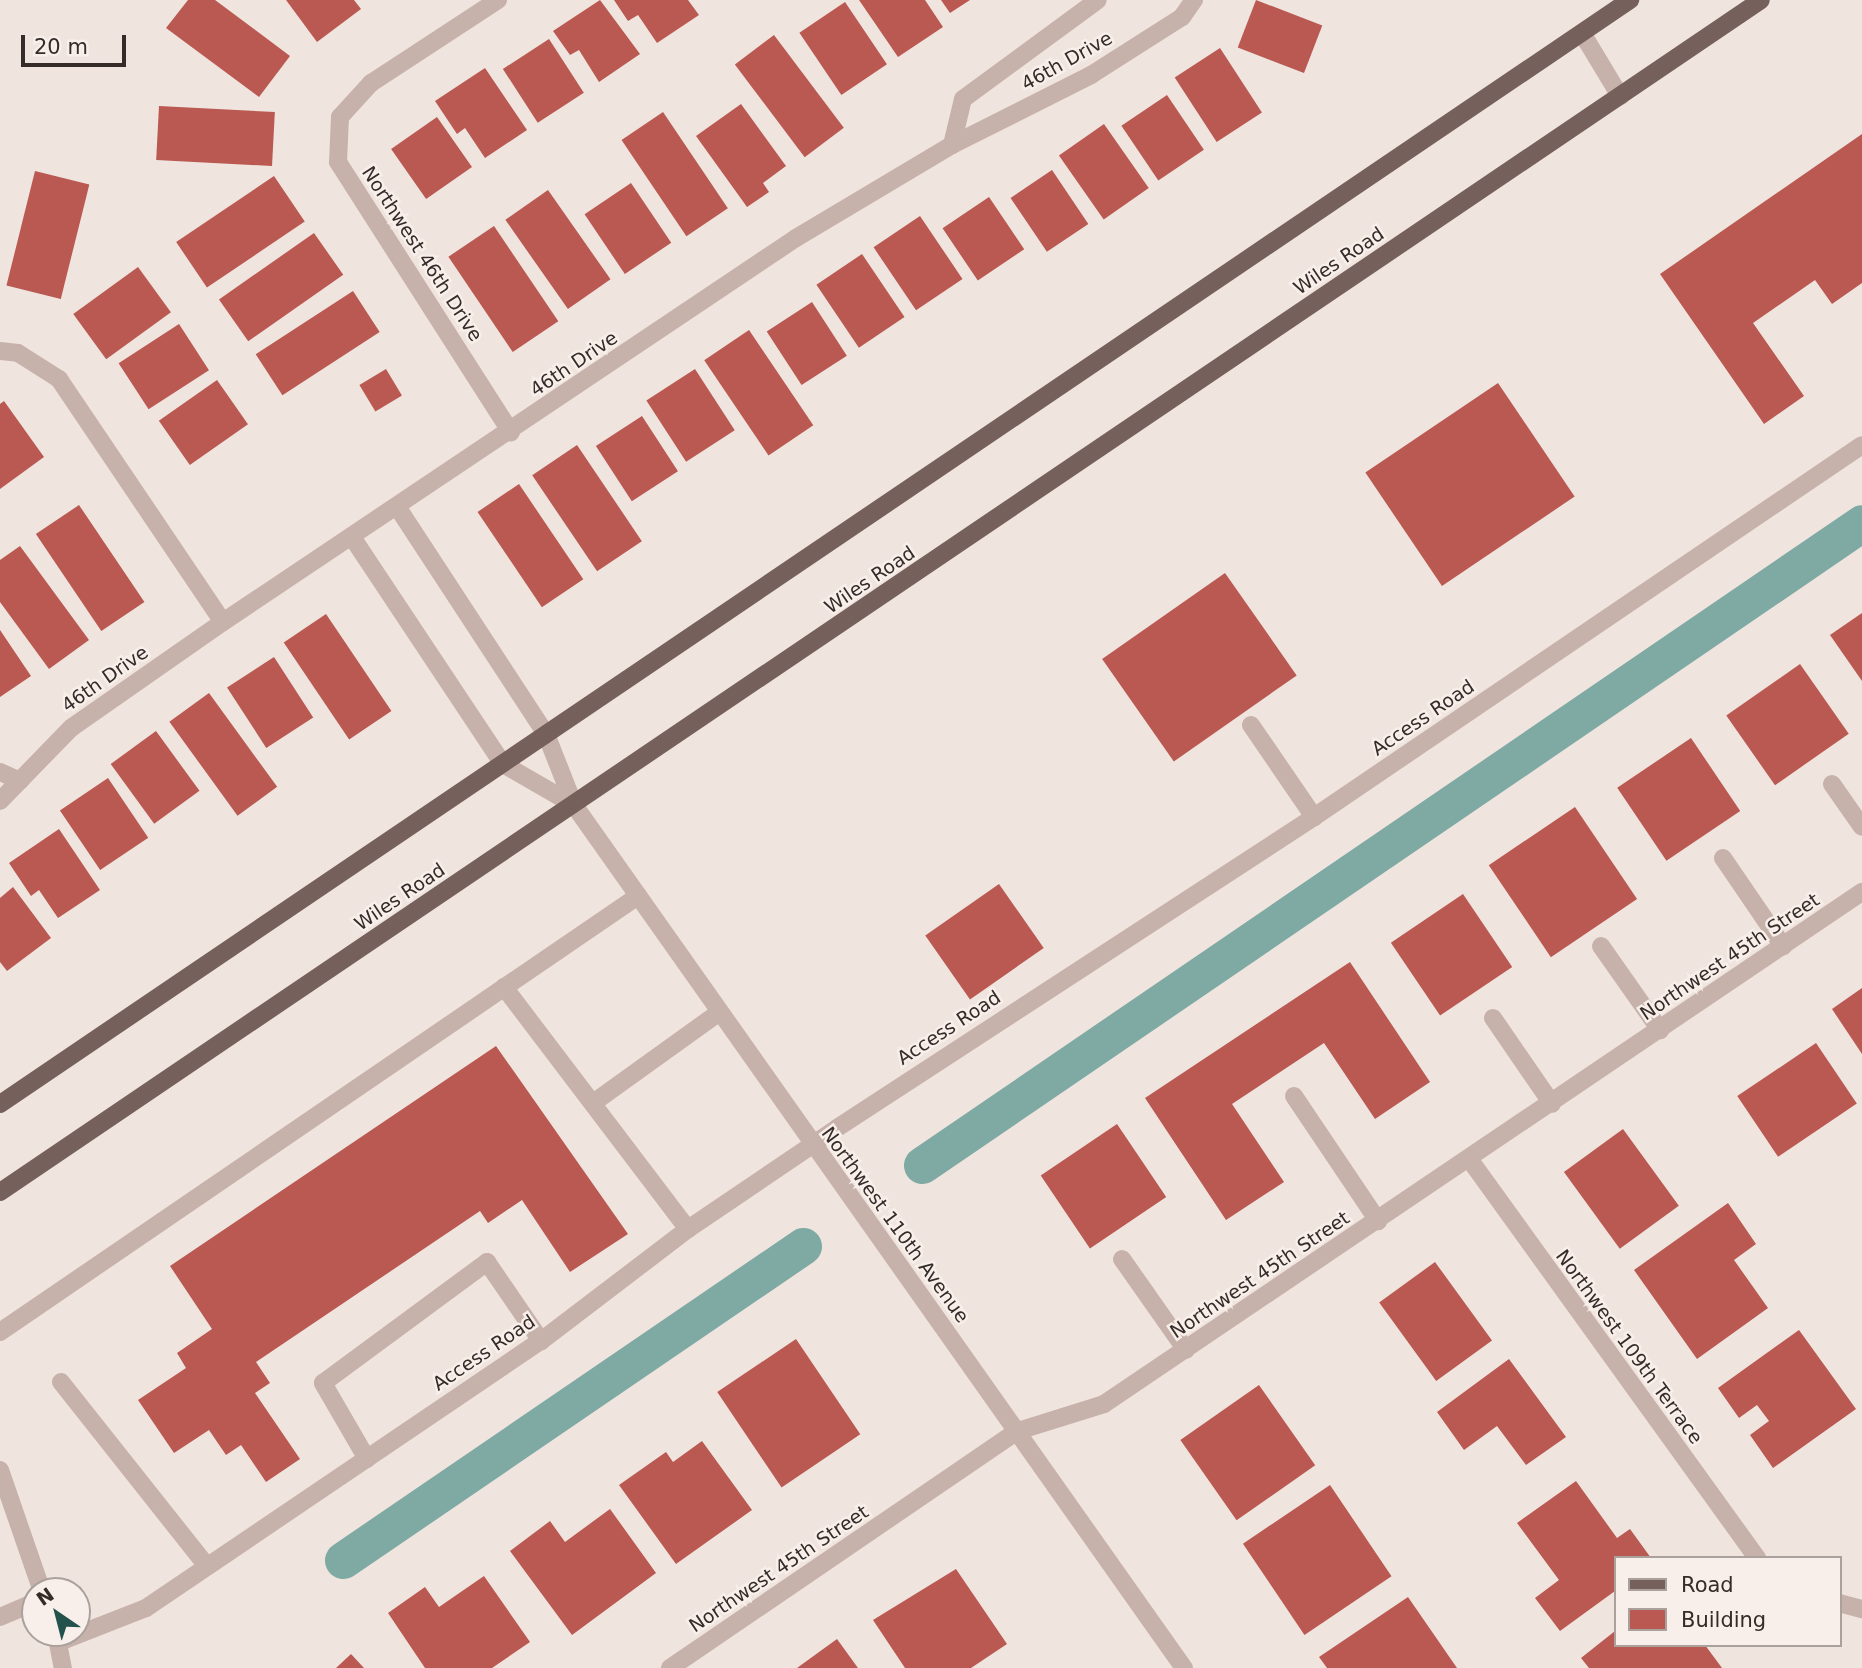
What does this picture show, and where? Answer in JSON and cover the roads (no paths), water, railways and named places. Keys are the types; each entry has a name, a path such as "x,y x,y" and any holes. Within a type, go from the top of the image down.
{"main road":[{"path":"0,1104 1630,0"},
{"name":"Wiles Road","path":"0,1192 1761,0"}],"street":[{"name":"Northwest 46th Drive","path":"498,0 371,83 340,117 338,162 510,432"},
{"name":"46th Drive","path":"952,145 963,99 1098,0"},
{"name":"46th Drive","path":"0,801 71,729 223,622 398,508 796,238 952,145 1091,75 1182,17 1194,0"},
{"path":"1582,33 1620,96"},
{"path":"0,351 18,353 59,379 223,622"},
{"name":"Access Road","path":"91,1626 146,1608 541,1341 688,1229 1314,817 1862,445"},
{"path":"398,508 546,734"},
{"path":"352,537 503,764"},
{"path":"1251,725 1314,817"},
{"name":"Northwest 110th Avenue","path":"546,734 574,805 717,1014 1184,1668"},
{"name":"Northwest 110th Avenue","path":"503,764 574,805"},
{"path":"0,772 20,782"},
{"path":"1832,784 1862,827"},
{"path":"1723,858 1783,946"},
{"name":"Northwest 45th Street","path":"670,1668 1018,1432 1104,1404 1470,1160 1862,892"},
{"path":"0,1332 638,896"},
{"path":"1601,946 1660,1030"},
{"path":"504,988 688,1229"},
{"path":"593,1102 717,1014"},
{"path":"1493,1018 1552,1104"},
{"path":"1294,1096 1378,1221"},
{"name":"Northwest 109th Terrace","path":"1470,1160 1756,1556"},
{"path":"1122,1259 1186,1350"},
{"path":"367,1459 323,1383 487,1262 541,1341"},
{"path":"61,1382 207,1566"},
{"path":"0,1470 37,1577"},
{"path":"1841,1604 1862,1609"},
{"path":"0,1617 21,1608"},
{"path":"59,1647 62,1668"}],"waterway":[{"path":"922,1165 1862,523"},
{"path":"343,1560 803,1246"}]}
